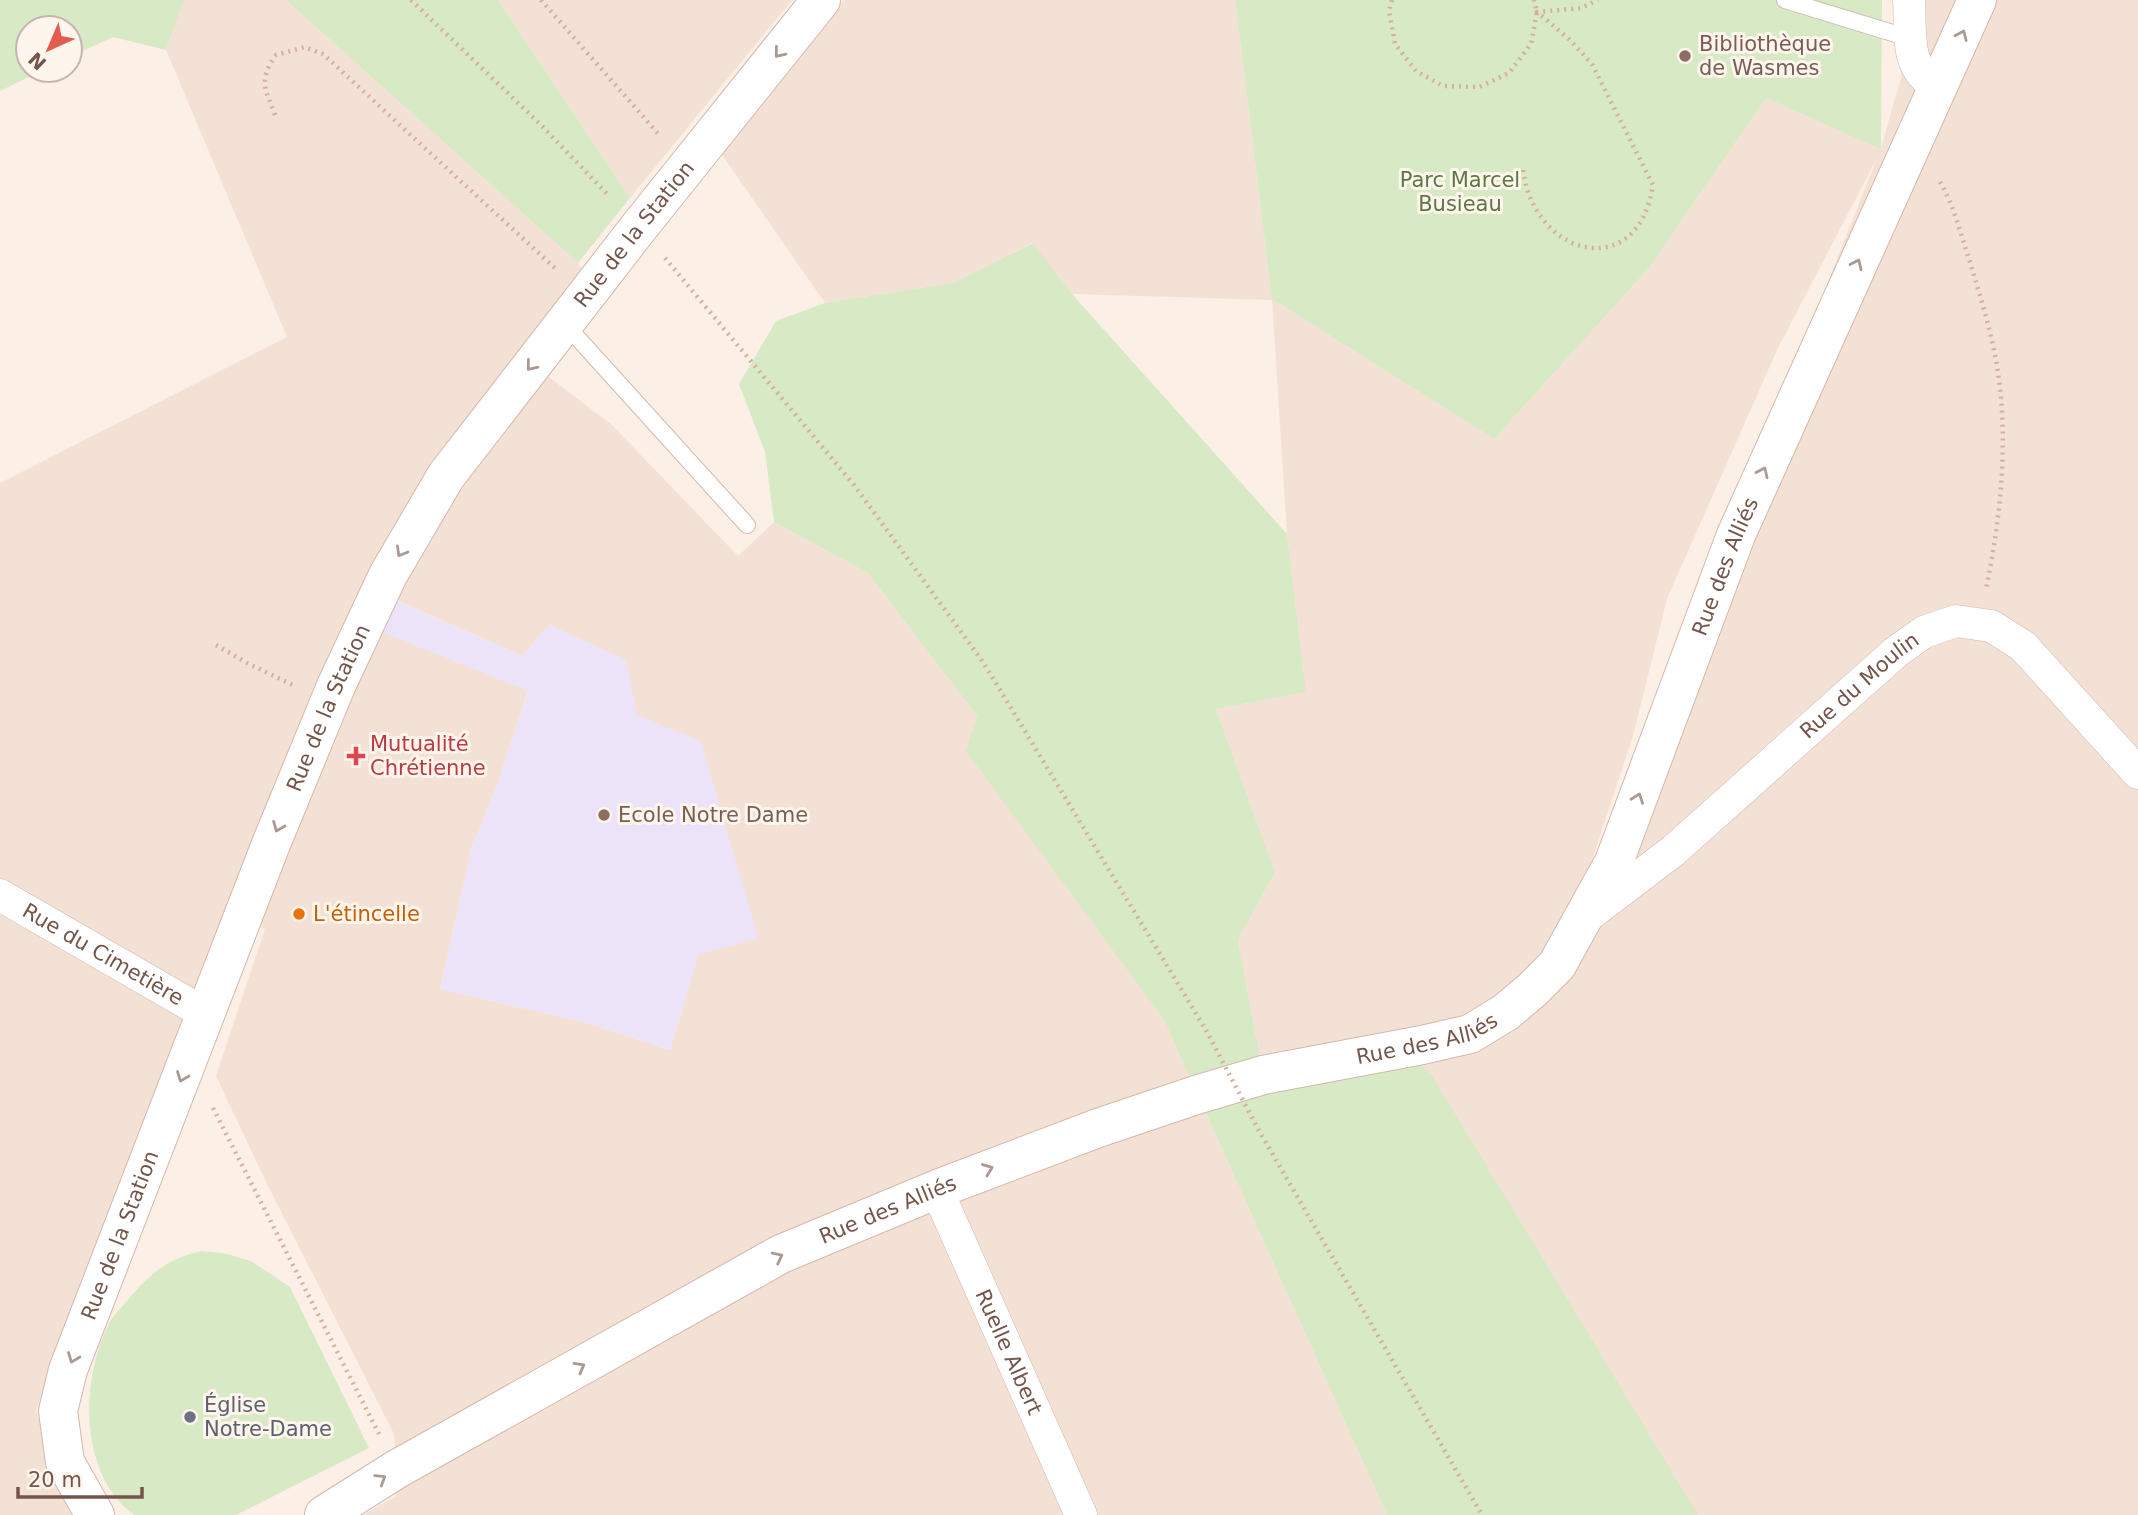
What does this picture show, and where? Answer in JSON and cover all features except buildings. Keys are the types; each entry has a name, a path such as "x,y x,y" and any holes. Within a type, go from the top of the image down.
{"street":[{"name":"Rue de la Station","path":"94,1515 65,1462 58,1411 68,1370 329,702 388,575 446,476 687,166 821,0"},
{"path":"1909,0 1913,59 1918,71 1938,86"},
{"name":"Rue des Alliés","path":"324,1515 397,1469 781,1254 1098,1128 1196,1095 1263,1075 1470,1034 1506,1012 1532,990 1557,965 1614,862 1752,495 1977,0"},
{"name":"Rue du Moulin","path":"1585,918 1674,851 1896,652 1924,632 1956,621 1991,626 2023,646 2138,773"},
{"name":"Rue du Cimetière","path":"0,895 206,1014"},
{"name":"Ruelle Albert","path":"937,1190 1081,1515"}],"lane":[{"path":"1785,0 1912,39"},
{"path":"575,311 747,525"}],"path":[{"path":"411,0 541,125 639,227 854,485 983,662 1206,1030 1258,1129 1482,1515"},
{"path":"541,0 687,166"},
{"path":"1392,0 1389,11 1395,44 1416,71 1443,86 1479,87 1509,73 1531,44 1537,12 1534,0"},
{"path":"1537,12 1581,8 1598,0"},
{"path":"1523,170 1525,187 1546,225 1559,237 1587,249 1603,248 1622,241 1642,221 1651,201 1653,186 1592,64 1570,40 1537,12"},
{"path":"275,115 263,82 268,66 276,55 305,47 323,54 575,311"},
{"path":"1906,158 1931,171 1942,186 1988,320 1997,368 2002,483 1998,531 1979,624"},
{"path":"216,645 247,663 329,702"},
{"path":"189,1060 397,1469"}],"shaded area":[{"path":"184,0 286,0 578,263 590,282 524,358 612,425 738,556 774,522 868,573 977,716 967,751 1164,1020 1387,1515 363,1515 395,1497 397,1469 394,1434 267,1184 216,1076 265,929 230,914 36,1410 59,1488 72,1515 0,1515 0,483 287,337 166,50","holes":["396,600 522,656 549,625 625,660 636,715 701,742 698,955 670,1050 591,1024 440,989 472,847 498,783 528,690 383,632"]},
{"path":"498,0 792,0 630,198"},
{"path":"844,0 1235,0 1272,299 1494,439 1649,268 1766,98 1881,148 1912,39 1911,0 2138,0 2138,1515 1696,1515 1263,1075 1238,940 1275,872 1216,709 1306,692 1287,534 1272,300 1072,294 1032,243 952,283 825,303 720,152","holes":["1877,158 1564,948 1633,736 1667,599 1777,350"]},
{"name":"Ecole Notre Dame","path":"395,600 522,656 549,625 626,660 637,715 701,741 758,938 698,955 670,1050 591,1024 440,989 472,847 498,783 528,691 382,632"}],"green space":[{"path":"0,0 184,0 166,50 113,37 84,50 84,14 14,14 14,84 0,91"},
{"path":"286,0 498,0 630,198 578,263"},
{"name":"Parc Marcel Busieau","path":"1235,0 1882,0 1881,149 1766,98 1649,268 1494,439 1272,299"},
{"path":"1033,243 1072,294 1287,534 1306,692 1216,709 1275,872 1238,940 1263,1075 1400,1050 1431,1074 1698,1515 1387,1515 1164,1020 966,751 977,716 868,573 774,522 765,452 739,384 776,321 825,303 952,283"},
{"path":"201,1251 223,1253 251,1261 290,1287 369,1448 236,1515 134,1515 116,1497 102,1475 94,1451 90,1424 93,1370 110,1322 135,1291 168,1263"}],"place":[{"name":"Bibliothèque de Wasmes","path":"1685,56"},
{"name":"Mutualité Chrétienne","path":"356,756"},
{"name":"Ecole Notre Dame","path":"604,815"},
{"name":"L'étincelle","path":"299,914"},
{"name":"Église Notre-Dame","path":"190,1417"}]}
